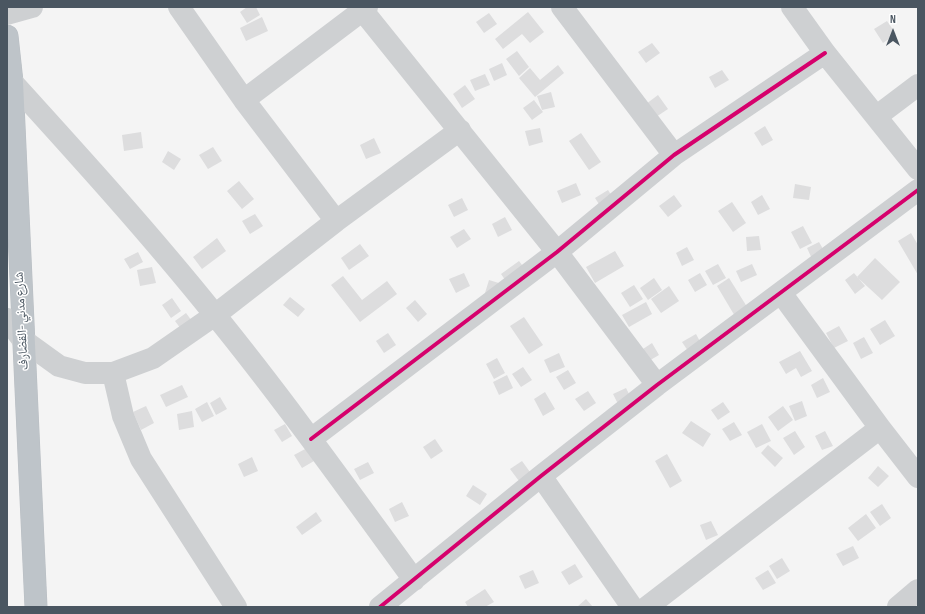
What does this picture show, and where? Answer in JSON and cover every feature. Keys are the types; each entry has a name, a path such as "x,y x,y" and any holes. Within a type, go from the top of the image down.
{"highway":[{"name":"شارع مدني -القضارف","path":"7,36 12,82 36,607"}],"street":[{"path":"7,14 32,7"},
{"path":"179,7 244,100 336,221"},
{"path":"562,7 674,155"},
{"path":"792,7 825,53 918,169"},
{"path":"244,100 365,9 557,252 657,385"},
{"path":"311,439 557,252 674,155 825,53"},
{"path":"12,82 126,208 215,315 311,439 414,580"},
{"path":"877,116 918,85"},
{"path":"7,319 23,340 60,366 85,373 113,373 153,358 215,315 336,221 460,130"},
{"path":"380,607 541,476 657,385 918,190"},
{"path":"780,293 918,477"},
{"path":"113,373 123,416 141,459 236,607"},
{"path":"647,607 880,428"},
{"path":"541,476 632,607"},
{"path":"898,607 918,590"}],"building":[{"path":"247,7 256,7 260,15 247,23 240,12"},
{"path":"528,12 544,32 530,43 522,34 503,49 495,39"},
{"path":"489,13 497,24 484,33 476,22"},
{"path":"262,17 268,31 246,41 240,28"},
{"path":"887,21 896,34 883,43 874,29"},
{"path":"652,43 660,53 646,63 638,52"},
{"path":"517,51 529,67 519,76 506,59"},
{"path":"502,63 507,75 494,81 489,69"},
{"path":"558,65 564,73 535,97 519,78 530,68 540,80"},
{"path":"722,70 729,80 715,88 709,77"},
{"path":"485,74 490,85 475,91 470,80"},
{"path":"465,85 475,99 462,108 453,94"},
{"path":"551,92 555,107 542,110 537,96"},
{"path":"658,95 668,109 656,117 646,104"},
{"path":"534,100 543,112 532,120 523,108"},
{"path":"765,126 773,140 762,146 754,133"},
{"path":"540,128 543,142 529,146 525,131"},
{"path":"141,132 143,148 124,151 122,135"},
{"path":"581,133 601,162 589,170 569,141"},
{"path":"374,138 381,153 366,159 360,145"},
{"path":"213,147 222,161 208,169 199,155"},
{"path":"168,151 181,159 174,170 162,162"},
{"path":"239,181 254,199 242,209 227,191"},
{"path":"576,183 581,195 562,203 557,191"},
{"path":"795,184 811,187 809,200 793,198"},
{"path":"608,190 617,204 604,212 595,198"},
{"path":"674,195 682,206 668,217 659,206"},
{"path":"762,195 770,209 758,215 751,202"},
{"path":"462,198 468,210 454,217 448,205"},
{"path":"732,202 746,223 733,232 718,211"},
{"path":"255,214 263,226 250,234 242,221"},
{"path":"505,217 512,230 498,237 492,224"},
{"path":"803,226 812,243 800,249 791,232"},
{"path":"464,229 471,239 457,248 450,237"},
{"path":"911,233 918,245 918,275 898,241"},
{"path":"759,236 761,250 747,251 746,237"},
{"path":"217,238 226,251 202,269 193,257"},
{"path":"819,242 826,254 813,261 807,248"},
{"path":"360,244 369,256 349,270 341,258"},
{"path":"687,247 694,260 682,266 676,253"},
{"path":"615,251 624,266 595,283 586,267"},
{"path":"138,252 143,262 130,269 124,259"},
{"path":"875,258 900,282 882,300 857,277"},
{"path":"519,261 529,274 510,287 501,274"},
{"path":"718,264 726,278 713,285 705,271"},
{"path":"752,264 757,275 741,282 736,271"},
{"path":"152,267 156,283 140,286 137,270"},
{"path":"464,273 470,286 456,293 449,279"},
{"path":"700,273 707,285 695,292 688,280"},
{"path":"854,273 865,286 855,294 845,280"},
{"path":"343,276 362,300 387,281 397,294 360,322 331,285"},
{"path":"654,278 662,290 648,300 640,288"},
{"path":"729,278 749,310 736,318 717,286"},
{"path":"489,280 502,284 498,297 485,293"},
{"path":"634,285 643,299 630,307 621,293"},
{"path":"669,286 679,301 661,313 651,299"},
{"path":"290,297 305,309 298,317 283,305"},
{"path":"172,298 181,311 171,318 162,305"},
{"path":"415,300 427,314 418,322 406,308"},
{"path":"646,302 652,314 629,327 622,315"},
{"path":"186,313 195,325 184,333 175,321"},
{"path":"524,317 543,345 529,354 510,326"},
{"path":"885,320 895,336 880,345 870,329"},
{"path":"839,326 848,341 834,348 826,333"},
{"path":"388,333 396,345 384,353 376,341"},
{"path":"696,334 703,347 690,354 682,342"},
{"path":"864,337 873,353 861,359 853,343"},
{"path":"652,343 659,355 647,362 640,351"},
{"path":"800,351 812,371 801,377 796,368 786,374 779,362"},
{"path":"559,353 565,367 550,373 544,360"},
{"path":"497,358 505,373 494,379 486,364"},
{"path":"523,367 532,380 521,387 512,374"},
{"path":"568,370 576,383 564,390 556,377"},
{"path":"507,375 513,388 499,395 493,382"},
{"path":"823,378 830,392 817,398 811,385"},
{"path":"182,385 188,397 166,407 160,395"},
{"path":"626,388 632,400 619,406 613,394"},
{"path":"588,391 596,403 584,411 575,399"},
{"path":"545,392 555,409 543,416 534,399"},
{"path":"220,397 227,409 216,415 210,403"},
{"path":"802,401 807,416 795,421 789,406"},
{"path":"207,402 214,416 202,422 195,409"},
{"path":"723,402 730,412 718,420 711,410"},
{"path":"146,406 154,423 141,430 133,412"},
{"path":"783,406 793,420 778,431 768,417"},
{"path":"192,411 194,427 179,430 177,414"},
{"path":"691,421 711,434 703,447 682,433"},
{"path":"734,422 742,435 730,441 722,429"},
{"path":"285,424 292,436 282,442 274,430"},
{"path":"762,424 771,441 756,448 747,432"},
{"path":"795,431 805,447 794,455 783,438"},
{"path":"825,431 833,446 822,450 815,436"},
{"path":"435,439 443,451 431,459 423,447"},
{"path":"768,445 783,458 775,467 761,453"},
{"path":"307,448 314,461 302,468 294,455"},
{"path":"667,454 682,481 670,488 655,461"},
{"path":"252,457 258,471 244,477 238,464"},
{"path":"522,461 530,472 519,481 510,469"},
{"path":"368,462 374,473 360,480 354,469"},
{"path":"878,466 889,476 878,487 868,478"},
{"path":"473,485 487,494 480,505 466,496"},
{"path":"402,502 409,516 395,522 389,509"},
{"path":"882,504 891,518 880,526 870,512"},
{"path":"316,512 322,521 302,535 296,527"},
{"path":"866,514 876,528 858,541 848,528"},
{"path":"711,521 718,535 706,540 700,525"},
{"path":"853,546 859,558 843,566 836,554"},
{"path":"782,558 790,571 777,579 769,566"},
{"path":"575,564 583,577 569,585 561,572"},
{"path":"533,570 539,583 525,589 519,576"},
{"path":"768,570 776,583 763,590 755,578"},
{"path":"485,589 494,602 485,607 468,607 465,602"},
{"path":"586,599 593,607 577,607"}],"cycle path":[{"path":"311,439 557,252 674,155 825,53"},
{"path":"380,607 541,476 657,385 918,190"}]}
